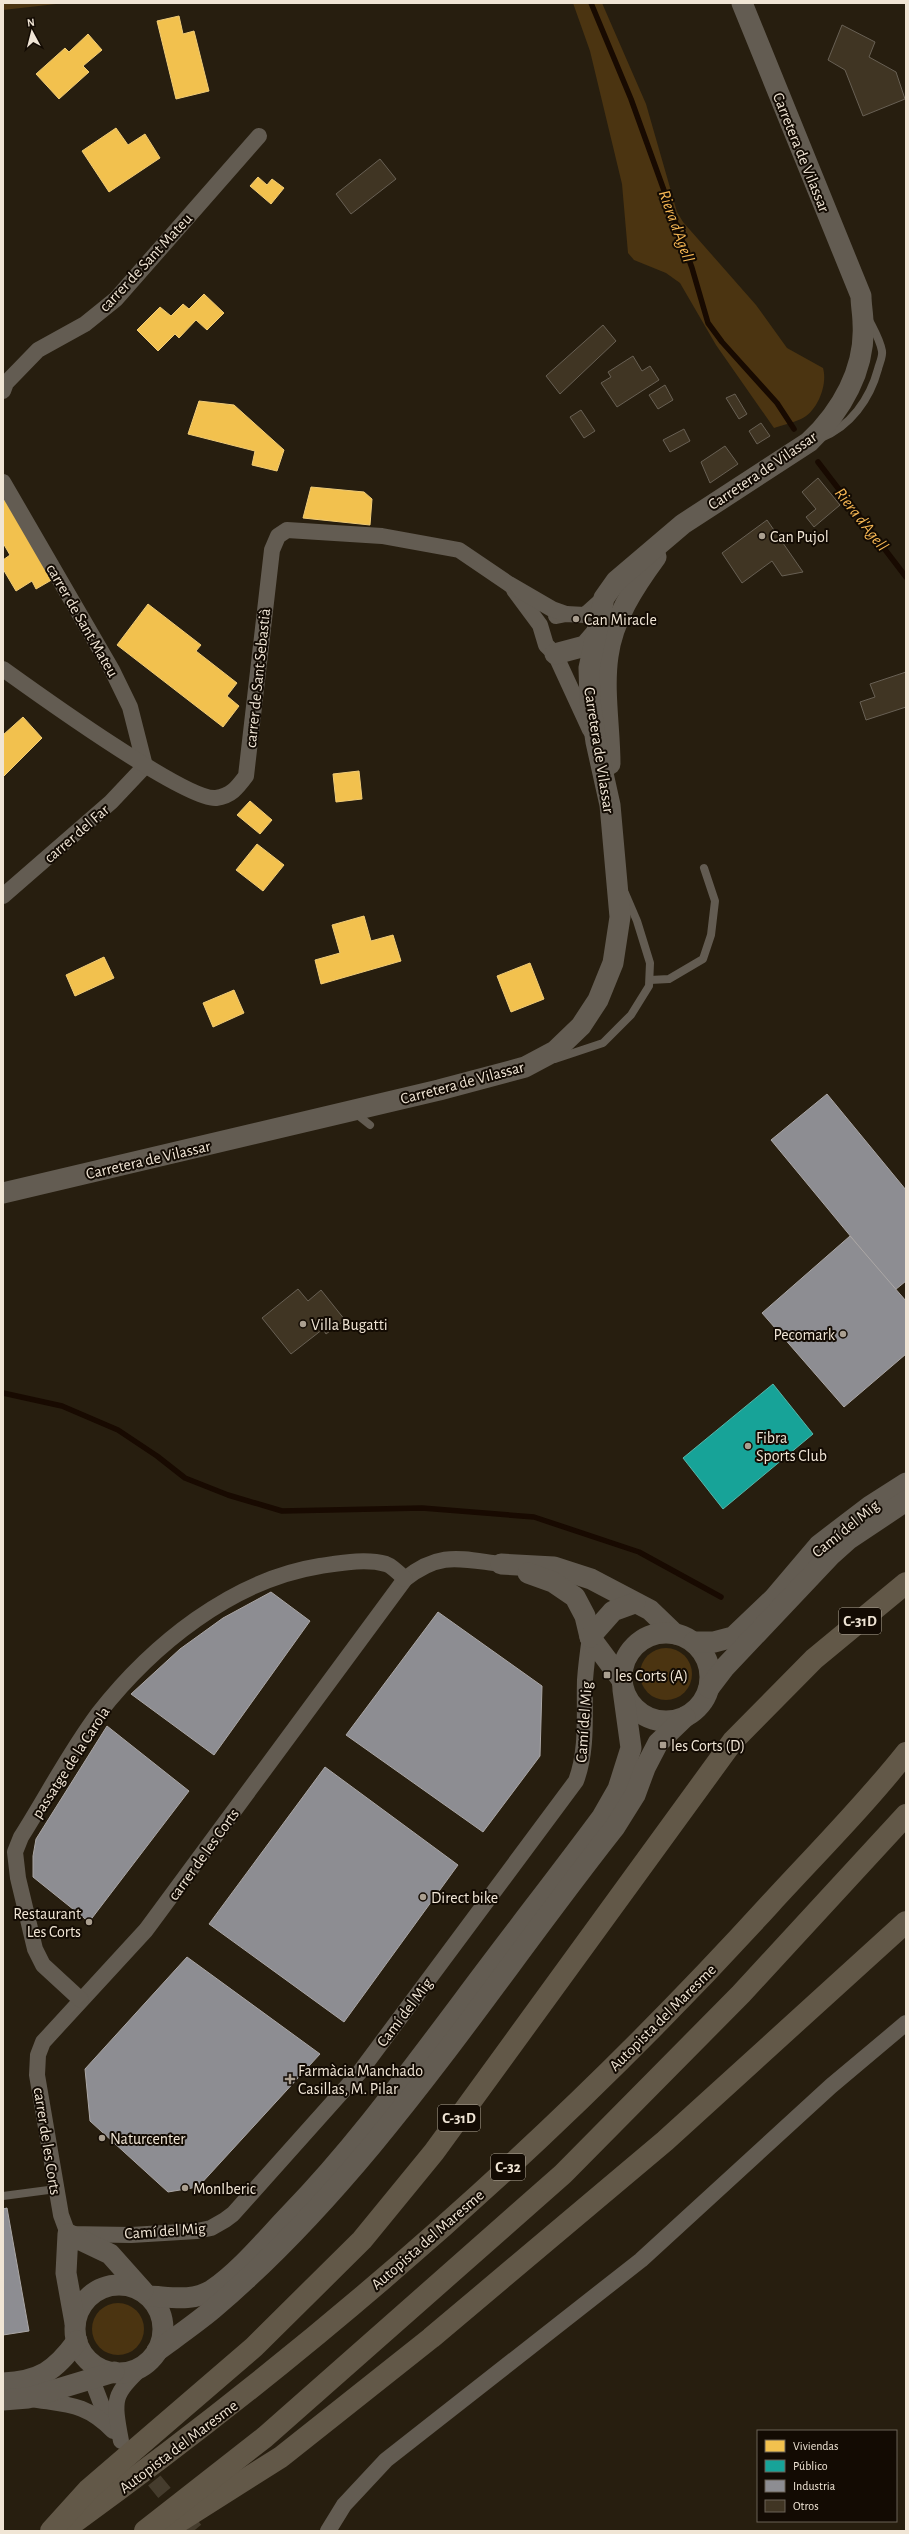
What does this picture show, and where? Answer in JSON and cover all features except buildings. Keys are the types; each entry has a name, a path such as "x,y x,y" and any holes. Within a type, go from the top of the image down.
{"highway":[{"name":"C-31D","path":"51,2531 89,2489 254,2347 362,2240 448,2133 733,1741 814,1659 906,1583"},
{"name":"Autopista del Maresme","path":"63,2531 232,2405 331,2323 541,2137 712,1968 906,1753"},
{"name":"C-32","path":"145,2531 265,2437 563,2174 741,1994 906,1815"},
{"path":"164,2531 281,2457 431,2338 665,2141 906,1922"}],"street":[{"name":"Carretera de Vilassar","path":"3,1193 352,1110 525,1067 555,1051 581,1026 598,1000 613,963 620,916 603,742 590,701 589,668 595,634 604,598 616,581 683,524 809,442 836,413 851,384 859,361 864,324 861,296 742,3"},
{"name":"carrer de Sant Mateu","path":"3,391 6,383 38,350 85,324 116,299 259,136"},
{"name":"carrer de Sant Mateu","path":"3,482 112,670 130,707 145,766"},
{"path":"603,742 608,656 616,625 632,592 683,524"},
{"name":"carrer de Sant Sebastià","path":"3,669 145,766 201,795 214,798 232,794 246,776 272,550 278,536 287,530 382,536 459,550 509,584"},
{"path":"555,654 568,652 585,646 595,634 632,579 647,570"},
{"path":"509,584 552,609 575,615 592,622 595,634"},
{"path":"509,584 540,625 545,635"},
{"path":"603,742 555,654 546,645 545,635 546,626 554,617 575,615 604,598"},
{"name":"carrer del Far","path":"3,896 111,802 145,766"},
{"name":"Camí del Mig","path":"684,1638 714,1642 733,1637 774,1598 819,1545 870,1506 906,1483"},
{"name":"Camí del Mig","path":"709,1688 725,1667 830,1556 849,1539 906,1501"},
{"name":"carrer de les Corts","path":"68,2234 61,2216 37,2076 38,2055 43,2042 146,1930 405,1579 435,1560 452,1558 501,1564"},
{"name":"passatge de la Carola","path":"81,2000 43,1965 35,1949 18,1878 15,1852 21,1837 75,1748 98,1714 162,1648 197,1618 232,1597 265,1581 305,1569 337,1563 365,1562 387,1564 405,1579"},
{"path":"501,1564 553,1582 575,1597 585,1616 590,1637 623,1685 630,1704 641,1714 655,1720 667,1721 685,1717"},
{"path":"28,2398 93,2372 114,2372 135,2369 213,2309 312,2214 349,2173 393,2120 615,1827 635,1795 645,1768 658,1743 700,1705 709,1688 710,1676 707,1659 650,1610 591,1580 554,1567 501,1564"},
{"path":"590,1637 613,1611 635,1603"},
{"path":"3,2383 38,2378 53,2369 76,2332 83,2304 92,2294 104,2287 124,2285 146,2294 183,2299 198,2296 212,2289 243,2263 339,2162 381,2110 602,1817 618,1789 631,1748 622,1669 628,1654 637,1643 647,1636 662,1632 684,1638"},
{"name":"Camí del Mig","path":"68,2234 131,2235 211,2228 233,2214 330,2107 359,2073 576,1781 582,1765 585,1678 590,1637"},
{"path":"328,2531 344,2505 386,2460 641,2260 825,2091 906,2023"},
{"path":"3,2400 28,2398 83,2408 100,2417 121,2440 115,2404 124,2386 152,2357 162,2339 163,2325 160,2312 146,2294 110,2254 68,2234 66,2273 76,2332 82,2352 93,2372 101,2407 113,2431"}],"lane":[{"path":"650,980 669,979 703,959 711,936 715,901 704,868"},
{"path":"525,1067 573,1054 603,1043 631,1015 649,986 650,963 637,921 616,872"},
{"path":"352,1110 370,1125"},
{"path":"3,2196 56,2189"}],"shaded area":[{"path":"3,3 65,3 3,10"},
{"path":"573,3 602,3 646,104 677,212 683,222 756,305 787,348 823,368 824,382 820,397 812,410 801,419 774,428 716,345 680,283 666,273 634,260 628,253 622,184 590,51"},
{"path":"666,1648 680,1652 688,1660 692,1674 688,1688 680,1696 666,1700 652,1696 644,1688 640,1674 644,1660 652,1652"},
{"path":"118,2303 128,2305 136,2311 142,2319 144,2329 142,2339 136,2347 128,2353 118,2355 108,2353 100,2347 94,2339 92,2329 94,2319 100,2311 108,2305"}],"waterway":[{"name":"Riera d'Agell","path":"591,3 631,99 692,268 708,323 722,342 777,403 794,429"},
{"name":"Riera d'Agell","path":"818,462 906,577"},
{"path":"3,1393 62,1406 118,1430 157,1456 185,1478 228,1495 282,1511 422,1508 534,1517 639,1552 721,1597"}],"tunnel":[{"path":"139,2462 196,2531"}],"place":[{"name":"Can Pujol","path":"762,536"},
{"name":"Can Miracle","path":"576,619"},
{"name":"Villa Bugatti","path":"303,1324"},
{"name":"Pecomark","path":"843,1334"},
{"name":"Fibra Sports Club","path":"748,1446"},
{"name":"les Corts (A)","path":"607,1675"},
{"name":"les Corts (D)","path":"663,1745"},
{"name":"Direct bike","path":"423,1897"},
{"name":"Restaurant Les Corts","path":"89,1922"},
{"name":"Farmàcia Manchado Casillas, M. Pilar","path":"290,2079"},
{"name":"Naturcenter","path":"102,2138"},
{"name":"MonIberic","path":"185,2188"}]}
